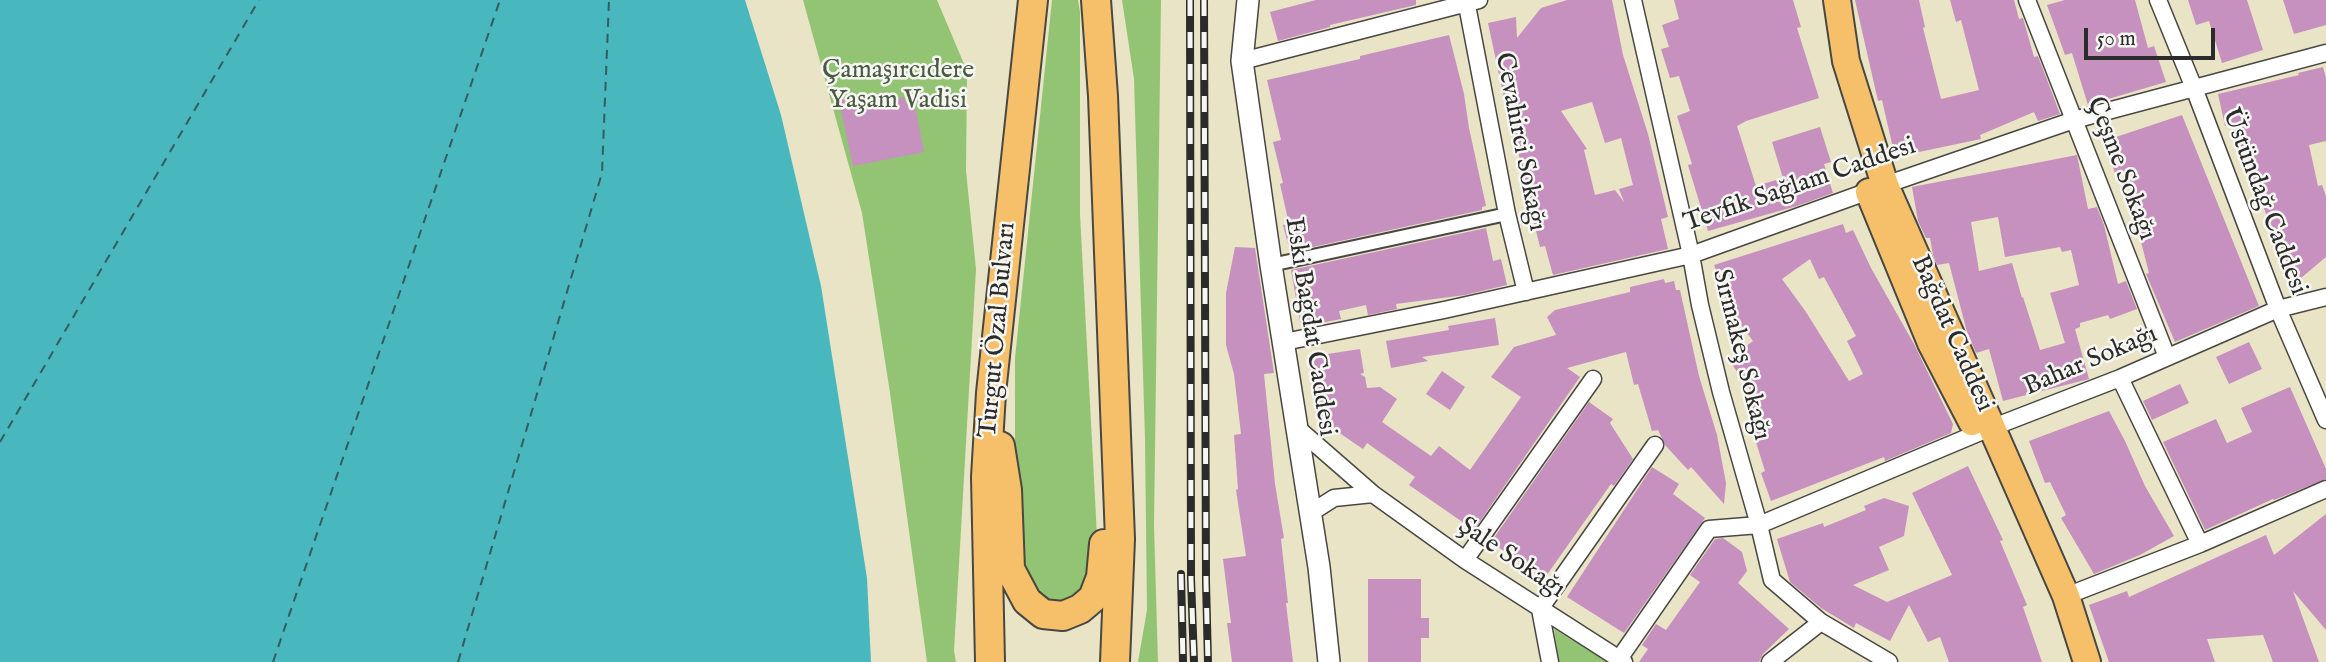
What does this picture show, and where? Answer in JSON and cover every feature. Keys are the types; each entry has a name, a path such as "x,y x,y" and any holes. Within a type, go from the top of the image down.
{"highway":[{"name":"Turgut Özal Bulvarı","path":"990,662 986,477 991,393 1033,0"},
{"path":"1096,0 1103,96 1120,539 1115,662"},
{"path":"991,393 1007,490 1010,569 1027,601 1043,614 1062,616 1080,609 1093,598 1105,555 1096,348 1108,255"}],"main road":[{"name":"Bağdat Caddesi","path":"1823,0 1837,86 1877,188 1931,343 1985,431 2066,596 2087,662"},
{"name":"Bağdat Caddesi","path":"1837,0 1846,61 1877,188"},
{"name":"Bağdat Caddesi","path":"1985,431 2049,596 2069,662"}],"street":[{"name":"Eski Bağdat Caddesi","path":"1248,0 1242,61 1295,426 1319,567 1329,662"},
{"name":"Sırmakeş Sokağı","path":"1633,0 1721,392 1772,580 1821,622 1889,662"},
{"name":"Çeşme Sokağı","path":"2027,0 2167,357"},
{"name":"Üstündağ Caddesi","path":"2158,0 2278,309 2326,420"},
{"path":"1242,61 1471,1"},
{"name":"Cevahirci Sokağı","path":"1471,1 1507,214 1526,292"},
{"name":"Tevfik Sağlam Caddesi","path":"1284,342 1691,255 2074,120 2326,52"},
{"path":"1271,265 1507,214"},
{"name":"Bahar Sokağı","path":"1621,660 1709,529 1759,525 1985,431 2120,379 2278,309 2326,297"},
{"path":"1465,560 1593,379"},
{"path":"2120,379 2200,544"},
{"name":"Şale Sokağı","path":"1295,426 1373,494 1465,560 1621,660"},
{"path":"1550,662 1540,609 1655,445"},
{"path":"2066,596 2200,544 2326,489"},
{"path":"1310,514 1334,498 1373,494"},
{"path":"1770,662 1821,622"}],"green space":[{"name":"Çamaşırcıdere Yaşam Vadisi","path":"803,0 937,0 967,71 966,171 976,269 954,651 956,662 927,662 862,213"},
{"path":"1052,0 1078,0 1080,12 1080,214 1098,555 1083,596 1054,606 1036,597 1015,548 1015,358"},
{"path":"1122,0 1161,0 1154,525 1158,662 1138,662 1147,610 1145,439 1134,79"},
{"path":"1554,629 1608,662 1559,662"}],"water":[{"path":"0,0 745,0 781,115 821,286 867,578 871,662 0,662"}],"building":[{"path":"1316,0 1416,0 1416,5 1330,25 1278,41 1270,12"},
{"path":"1567,0 1612,0 1623,55 1648,134 1668,217 1661,219 1668,249 1553,275 1545,246 1540,247 1517,148 1515,149 1488,23 1516,17 1517,38 1541,8","holes":["1592,102 1605,143 1621,138 1633,185 1619,189 1624,202 1615,190 1595,195 1584,150 1587,149 1561,111"]},
{"path":"1674,0 1793,0 1801,27 1797,28 1819,98 1737,126 1756,186 1783,178 1772,142 1820,127 1831,162 1824,164 1833,193 1708,231 1688,165 1692,164 1677,116 1690,111 1679,76 1670,78 1661,49 1669,47 1662,25 1679,19"},
{"path":"1855,0 1919,0 1925,27 1923,28 1941,99 1979,90 1961,20 1956,22 1950,0 2014,0 2019,19 2023,18 2034,57 2038,56 2060,114 2038,121 2034,112 1980,135 1981,139 1895,157 1882,100 1878,101"},
{"path":"2065,0 2135,0 2148,48 2154,46 2166,82 2088,105 2072,53 2065,55 2047,5"},
{"path":"2188,0 2247,0 2263,50 2222,63 2209,21 2196,25"},
{"path":"2283,0 2326,0 2326,25 2294,34"},
{"path":"1449,35 1464,94 1486,206 1482,207 1482,210 1290,252 1283,225 1289,224 1280,184 1283,183 1273,142 1281,140 1267,80"},
{"path":"2323,67 2326,78 2326,141 2309,145 2318,186 2322,185 2326,196 2326,257 2295,283 2275,232 2272,233 2259,192 2253,194 2244,156 2232,125 2225,126 2218,94"},
{"path":"885,92 887,101 904,97 905,103 914,101 924,152 853,166 839,101"},
{"path":"2182,115 2259,306 2175,342 2146,274 2149,273 2137,226 2146,224 2125,173 2116,176 2104,141"},
{"path":"2077,155 2088,209 2097,207 2118,284 2126,281 2137,309 2110,319 2108,315 2080,323 2080,327 2075,329 2089,379 2003,401 1989,349 1976,353 1967,332 1949,263 1937,265 1930,238 1926,238 1918,221 1912,187","holes":["1998,217 2005,257 2060,247 2062,252 2071,250 2079,285 2050,293 2065,343 2040,350 2012,263 1979,271 1971,222"]},
{"path":"1843,224 1846,233 1853,230 1953,424 1951,433 1885,461 1884,457 1771,501 1761,473 1765,471 1745,407 1759,402 1728,359 1753,341 1730,310 1714,265","holes":["1810,259 1819,279 1824,277 1856,336 1847,341 1863,374 1849,381 1782,279"]},
{"path":"1486,228 1493,261 1501,259 1507,285 1465,295 1396,304 1397,309 1368,315 1366,305 1339,311 1341,319 1301,327 1291,270"},
{"path":"1235,247 1255,248 1274,373 1264,374 1275,484 1284,538 1281,539 1293,662 1232,662 1227,623 1231,623 1223,559 1246,556 1236,490 1234,435 1241,434 1234,374 1226,345 1226,293"},
{"path":"1664,279 1665,283 1674,281 1676,290 1680,290 1699,376 1717,435 1726,483 1724,504 1691,467 1688,470 1665,445 1658,430 1652,431 1638,384 1634,385 1626,352 1567,368 1580,377 1474,530 1409,485 1415,477 1367,443 1363,449 1316,417 1308,357 1360,349 1364,373 1360,374 1365,377 1367,388 1380,387 1397,399 1382,422 1431,456 1439,446 1470,470 1521,397 1491,377 1514,347 1556,335 1547,317 1555,310 1630,292 1630,287"},
{"path":"1495,318 1499,345 1422,357 1428,361 1391,368 1386,341 1449,330 1448,326"},
{"path":"2249,342 2262,369 2229,384 2216,357"},
{"path":"1442,371 1465,387 1450,410 1426,394"},
{"path":"2180,384 2189,403 2152,420 2143,401"},
{"path":"2290,387 2326,469 2326,479 2273,499 2205,530 2163,442 2216,419 2227,443 2252,432 2241,408"},
{"path":"1589,402 1613,419 1610,423 1633,459 1614,486 1611,484 1544,579 1491,542"},
{"path":"2109,411 2145,486 2174,536 2140,555 2094,574 2061,518 2066,515 2050,482 2045,483 2029,441"},
{"path":"1968,466 2003,540 2000,541 2027,605 2023,607 2042,662 1949,662 1940,637 1928,642 1909,605 1890,641 1856,623 1854,628 1821,608 1790,582 1777,539 1823,523 1824,527 1866,510 1864,506 1884,498 1909,506 1904,536 1879,547 1889,570 1853,585 1887,602 1952,575 1912,493"},
{"path":"1652,467 1679,484 1673,494 1705,518 1624,633 1567,597"},
{"path":"2326,514 2326,630 2293,591 2319,662 2273,662 2263,635 2207,639 2215,662 2109,662 2089,605 2127,591 2129,597 2266,535 2274,555"},
{"path":"1723,538 1742,552 1747,571 1738,583 1789,629 1763,654 1759,662 1639,662 1648,649 1642,645 1656,624 1666,630 1700,582 1690,575 1715,539"},
{"path":"1368,579 1421,579 1421,618 1429,618 1429,638 1421,638 1421,662 1368,662"}],"ferry route":[{"path":"0,442 259,0"},
{"path":"273,662 500,0"},
{"path":"458,662 602,173 609,0"}],"railway":[{"path":"1190,0 1191,579 1194,662"},
{"path":"1204,0 1208,662"},
{"path":"1181,574 1183,662"}]}
